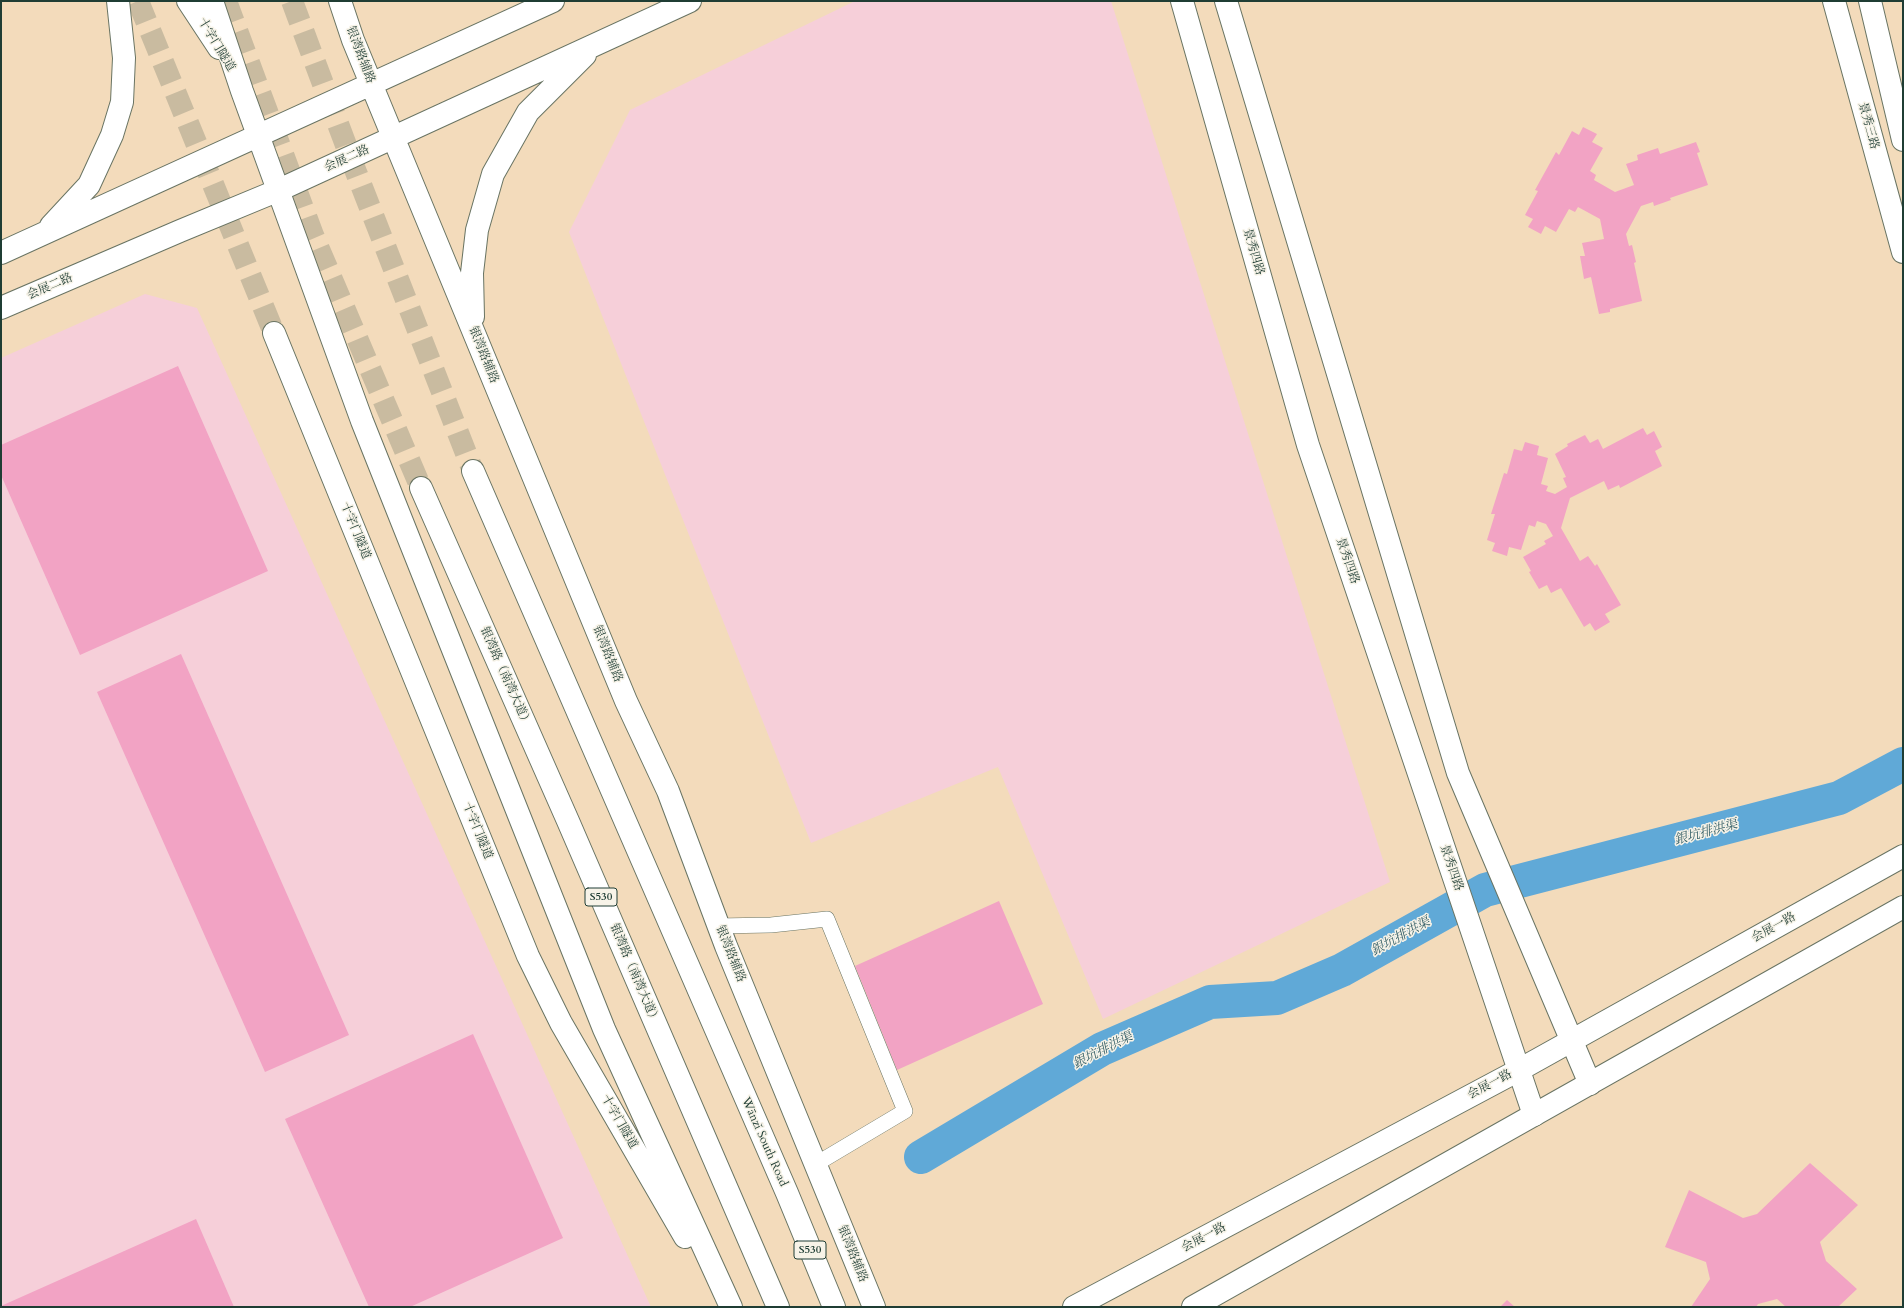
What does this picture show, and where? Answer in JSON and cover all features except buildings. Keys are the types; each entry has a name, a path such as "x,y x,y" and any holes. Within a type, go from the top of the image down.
{"main road":[{"path":"44,233 89,185 112,135 122,102 124,58 118,1"},
{"name":"十字门隧道","path":"188,1 216,42 242,91"},
{"path":"212,1 242,91 362,421 604,1029 731,1307"},
{"name":"银湾路辅路","path":"340,1 353,40 626,702 668,791 718,926 874,1307"},
{"path":"1,253 553,1"},
{"name":"会展二路","path":"1,308 278,190 690,1"},
{"name":"景秀四路","path":"1182,1 1308,445 1534,1115"},
{"path":"1226,1 1458,773 1590,1084"},
{"name":"景秀三路","path":"1834,1 1903,252"},
{"path":"1870,1 1903,140"},
{"path":"473,330 472,273 477,230 493,174 528,112 595,44"},
{"name":"十字门隧道","path":"274,333 528,956 561,1023 726,1307"},
{"name":"Wānzǐ South Road","path":"473,471 786,1192 834,1307"},
{"name":"银湾路（南湾大道）","path":"421,488 568,821 778,1307"},
{"name":"会展一路","path":"1074,1307 1519,1070 1903,856"},
{"path":"1193,1307 1903,907"}],"lane":[{"path":"718,926 772,925 827,919 906,1111 816,1164"}],"shaded area":[{"path":"855,1 1111,1 1390,882 1103,1019 998,767 811,843 569,232 630,110"},
{"path":"145,294 197,308 651,1307 1,1307 1,358"}],"waterway":[{"name":"銀坑排洪渠","path":"921,1157 1102,1049 1210,1002 1277,998 1342,970 1485,890 1839,798 1903,764"}],"tunnel":[{"path":"138,1 274,333"},
{"path":"226,1 313,235 421,488"},
{"path":"292,1 356,172 473,471"}]}
